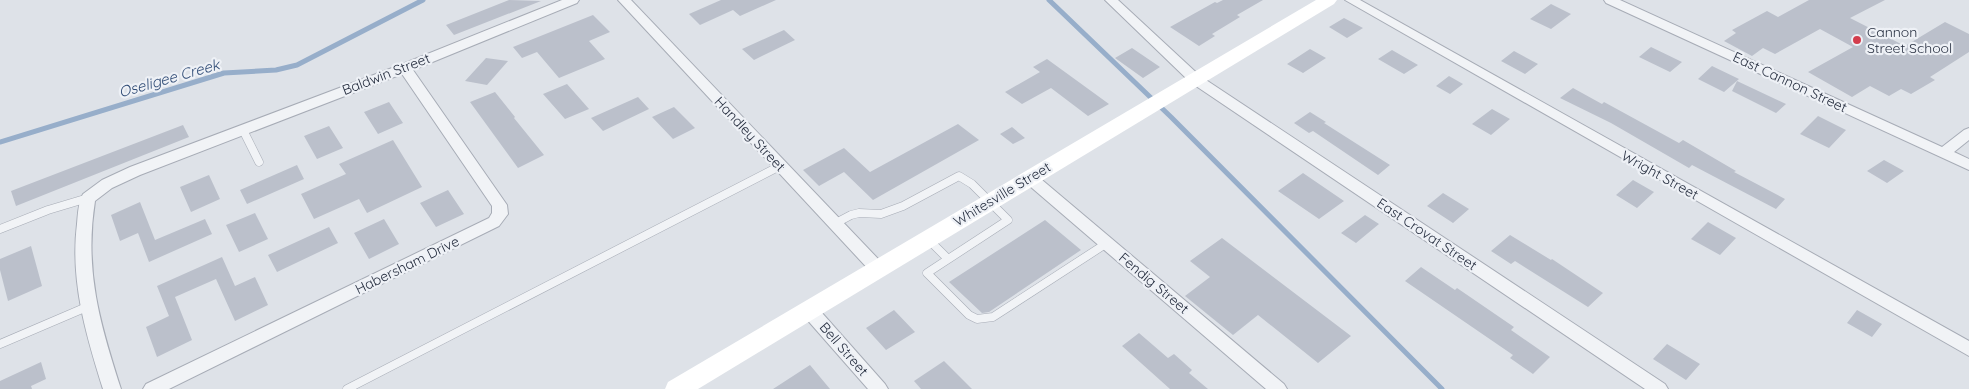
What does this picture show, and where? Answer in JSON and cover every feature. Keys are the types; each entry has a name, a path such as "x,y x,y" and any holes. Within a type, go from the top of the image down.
{"main road":[{"name":"Whitesville Street","path":"677,389 1328,0"}],"street":[{"name":"Baldwin Street","path":"88,198 114,181 198,146 405,68 573,0"},
{"name":"Handley Street","path":"624,0 877,268"},
{"name":"East Crovat Street","path":"1111,0 1195,79 1660,389"},
{"name":"Wright Street","path":"1351,0 1969,349"},
{"name":"East Cannon Street","path":"1610,0 1969,164"},
{"name":"Habersham Drive","path":"152,389 494,222 500,214 499,205 405,68"},
{"path":"1944,152 1969,132"},
{"name":"Fendig Street","path":"1030,178 1278,389"},
{"path":"88,198 85,211 84,272 91,320 112,389"},
{"name":"Bell Street","path":"809,310 879,389"}],"lane":[{"path":"243,130 259,162"},
{"path":"348,389 780,166"},
{"path":"834,224 851,215 859,213 881,214 903,206 959,176 972,184 1007,217 1006,224 927,273 969,315 977,319 993,317 1107,243"},
{"path":"0,229 48,210 88,198"},
{"path":"927,239 948,259"},
{"path":"0,344 89,306"}],"building":[{"path":"509,0 541,1 454,35 446,25"},
{"path":"721,0 776,0 740,16 733,10 700,25 689,14"},
{"path":"1223,0 1263,0 1237,15 1240,17 1212,34 1215,36 1199,46 1170,27 1215,2"},
{"path":"1809,0 1885,0 1850,18 1905,46 1945,22 1969,34 1969,52 1930,77 1935,80 1911,94 1901,89 1889,96 1870,86 1852,97 1808,72 1853,47 1820,29 1775,54 1763,48 1752,56 1724,41 1736,33 1732,30 1767,11 1778,17"},
{"path":"1551,4 1571,14 1551,29 1530,19"},
{"path":"593,15 610,32 589,41 605,59 559,78 537,52 522,58 513,47"},
{"path":"1344,18 1363,28 1347,38 1329,27"},
{"path":"784,30 795,40 754,60 742,49"},
{"path":"1651,47 1682,62 1670,72 1639,57"},
{"path":"1132,48 1160,67 1143,78 1115,58"},
{"path":"1310,49 1326,58 1303,73 1287,64"},
{"path":"1392,50 1418,65 1404,74 1378,59"},
{"path":"1514,51 1538,64 1525,74 1501,61"},
{"path":"486,58 508,61 487,85 465,81"},
{"path":"1047,59 1109,104 1088,116 1051,88 1022,104 1005,92 1040,72 1033,67"},
{"path":"1712,66 1739,79 1724,92 1698,79"},
{"path":"1449,76 1463,84 1450,94 1436,86"},
{"path":"1737,81 1786,104 1776,113 1732,91"},
{"path":"567,84 589,109 565,119 543,94"},
{"path":"1573,88 1602,104 1604,102 1679,143 1683,140 1736,171 1734,172 1785,199 1776,209 1692,165 1689,168 1611,123 1560,98"},
{"path":"495,92 544,155 518,168 470,102"},
{"path":"638,97 649,109 603,131 591,118"},
{"path":"389,102 403,123 378,134 364,112"},
{"path":"674,107 695,128 673,139 652,117"},
{"path":"1492,109 1510,119 1491,135 1472,124"},
{"path":"1310,112 1390,165 1378,175 1313,131 1309,133 1294,123"},
{"path":"1818,116 1846,130 1829,148 1800,134"},
{"path":"958,124 979,140 873,200 844,172 819,186 803,170 844,148 870,172"},
{"path":"183,125 189,137 16,206 11,191"},
{"path":"329,126 343,148 317,159 304,136"},
{"path":"1012,127 1025,138 1013,144 1000,134"},
{"path":"393,140 422,187 367,213 359,199 314,219 301,194 346,174 339,164"},
{"path":"1884,160 1904,171 1887,183 1867,171"},
{"path":"297,165 304,179 247,204 240,190"},
{"path":"1303,173 1344,201 1319,219 1278,191"},
{"path":"209,175 220,199 191,212 180,187"},
{"path":"1633,180 1654,192 1637,208 1616,195"},
{"path":"448,190 464,214 436,227 420,203"},
{"path":"1443,193 1469,209 1453,223 1427,206"},
{"path":"140,202 155,240 205,219 212,234 149,262 138,233 120,241 111,215"},
{"path":"255,213 268,239 239,252 226,225"},
{"path":"1365,215 1379,224 1356,243 1341,233"},
{"path":"384,219 399,244 369,259 354,233"},
{"path":"1045,220 1081,250 989,312 982,313 949,282"},
{"path":"1708,222 1736,238 1720,255 1691,239"},
{"path":"329,227 338,243 277,272 268,255"},
{"path":"1510,235 1552,259 1603,293 1588,307 1515,261 1511,264 1491,251"},
{"path":"1222,238 1351,336 1318,363 1258,315 1233,335 1185,296 1210,277 1190,261"},
{"path":"31,246 42,286 8,301 0,270 0,259"},
{"path":"222,257 235,286 255,277 268,305 235,321 216,279 175,297 192,340 157,357 146,327 169,316 157,286"},
{"path":"1421,267 1455,290 1457,288 1514,327 1511,330 1550,357 1533,374 1510,358 1513,355 1405,281"},
{"path":"894,310 915,332 886,350 866,328"},
{"path":"1857,310 1882,324 1872,337 1847,323"},
{"path":"1139,333 1168,358 1174,354 1192,370 1189,373 1208,389 1170,389 1122,346"},
{"path":"1667,344 1700,364 1686,380 1653,359"},
{"path":"944,361 972,389 921,389 914,381"},
{"path":"41,362 46,379 31,386 32,389 0,389 0,381"},
{"path":"810,365 830,389 773,389"}],"waterway":[{"name":"Oseligee Creek","path":"0,142 224,73 276,70 297,65 423,0"},
{"path":"1049,0 1171,117 1442,389"}],"place":[{"name":"Cannon Street School","path":"1857,40"}]}
